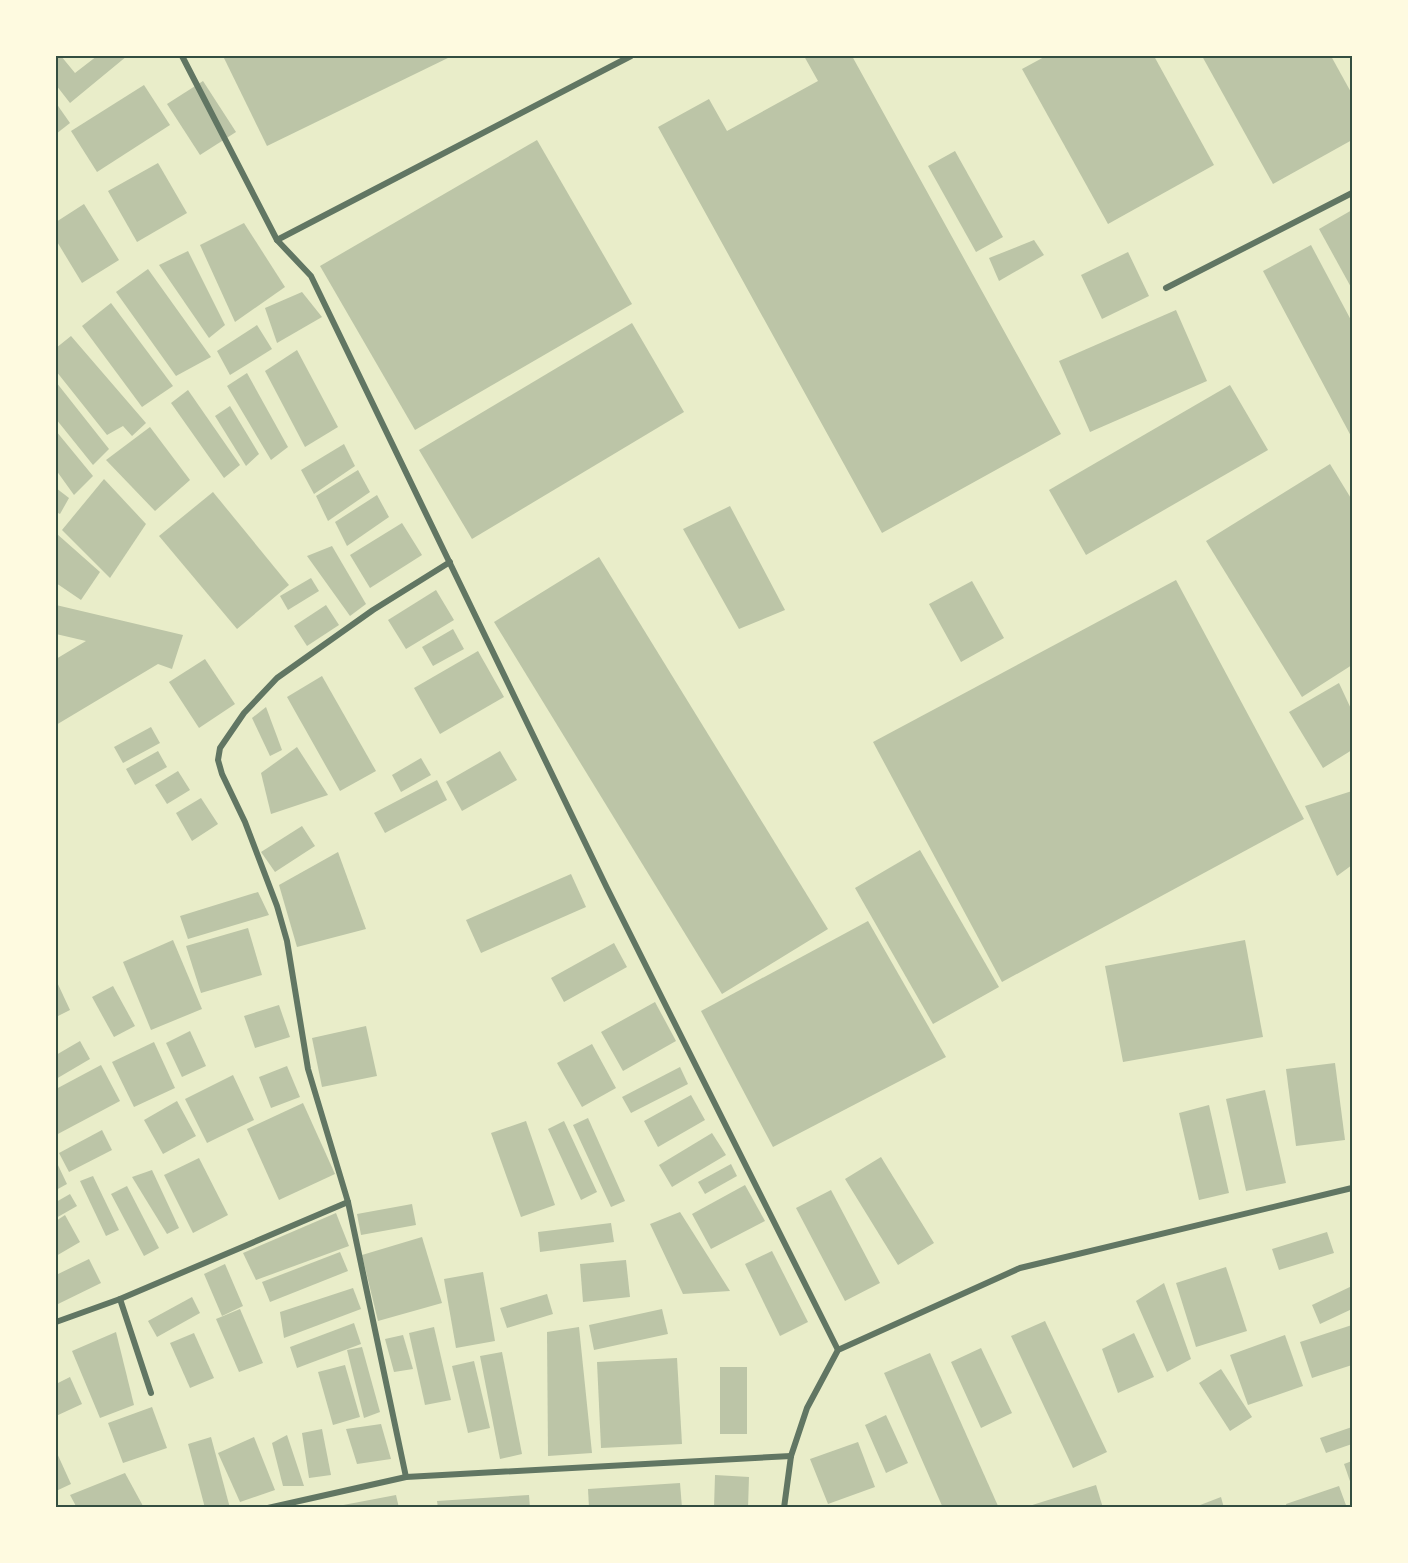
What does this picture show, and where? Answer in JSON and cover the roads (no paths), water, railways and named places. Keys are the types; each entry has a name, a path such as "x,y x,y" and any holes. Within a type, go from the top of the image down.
{"street":[{"path":"182,56 277,240 311,276 607,888 838,1350"},
{"path":"277,240 631,56"},
{"path":"1166,288 1353,193"},
{"path":"406,1477 348,1202 308,1069 287,941 277,906 245,822 222,774 218,760 220,748 244,713 277,678 373,610 450,562"},
{"path":"784,1508 791,1456 807,1408 838,1350 1020,1268 1353,1188"},
{"path":"56,1322 120,1299 348,1202"},
{"path":"120,1299 151,1393"},
{"path":"268,1508 406,1477 791,1456"}]}
